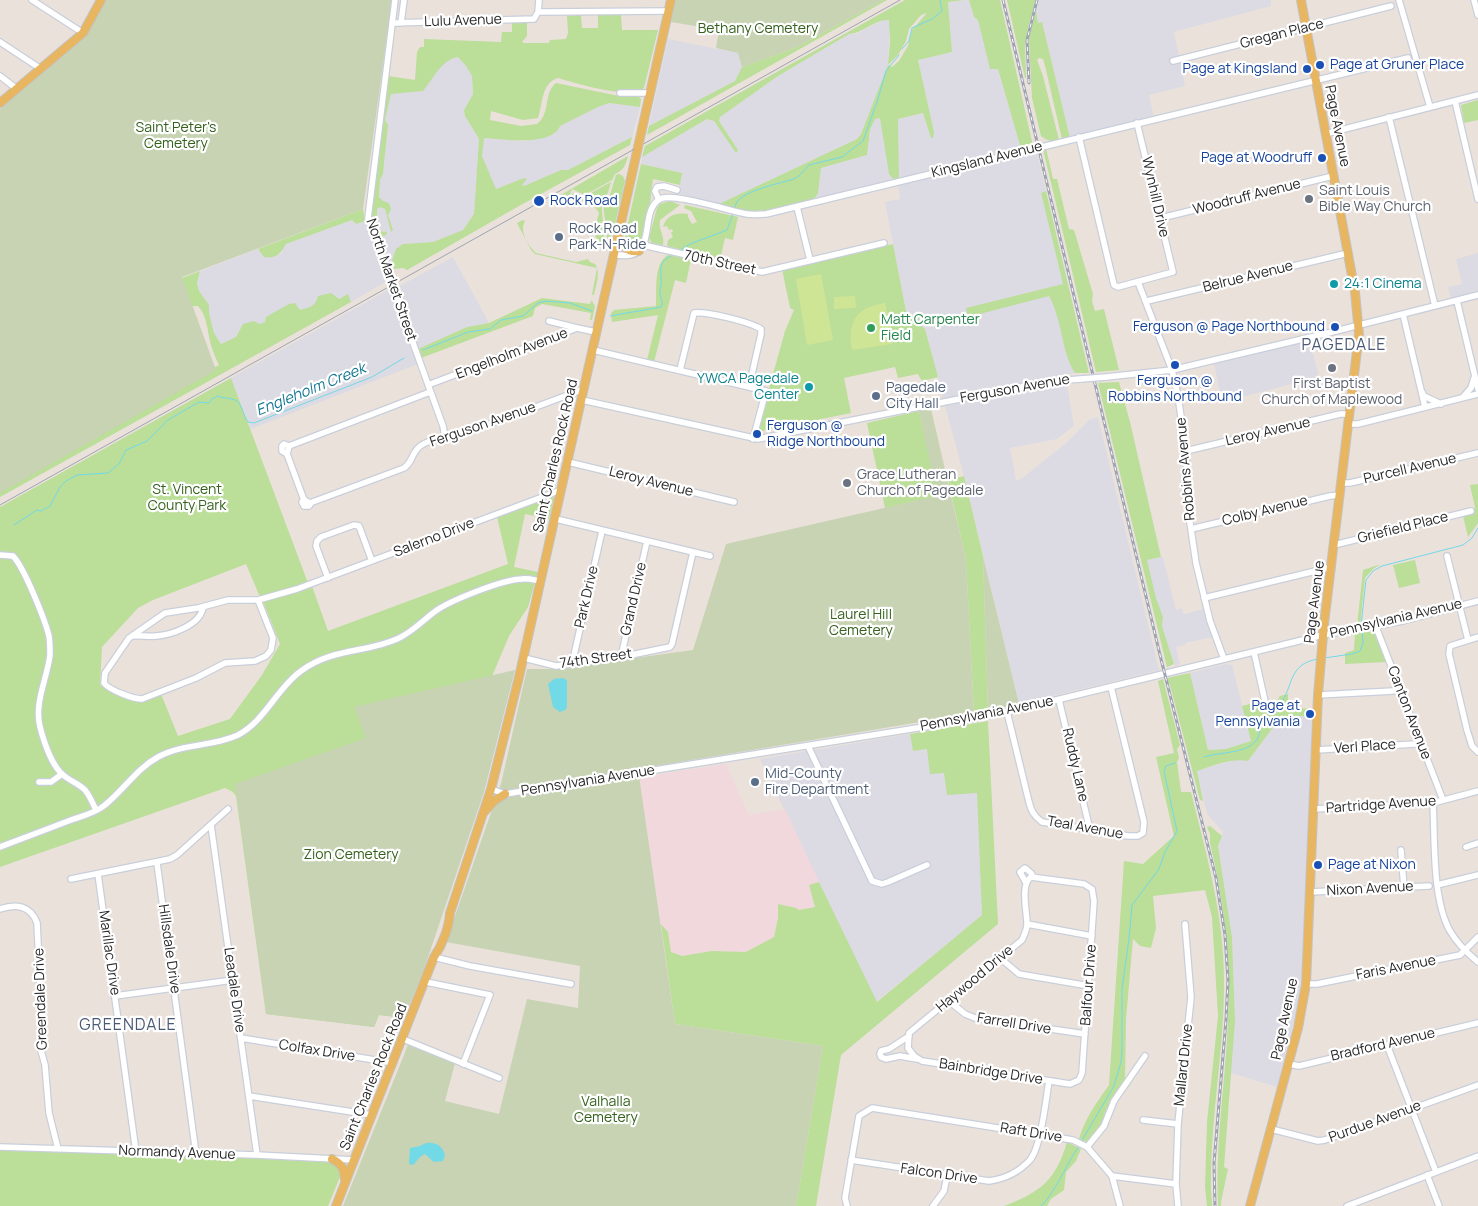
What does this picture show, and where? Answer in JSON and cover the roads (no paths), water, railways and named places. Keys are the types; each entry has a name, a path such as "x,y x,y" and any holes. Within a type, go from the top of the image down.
{"main road":[{"path":"0,103 83,32 101,0"},
{"name":"Saint Charles Rock Road","path":"336,1206 426,982 434,957 434,948 444,921 450,912 491,789 556,519 613,254 671,0"},
{"name":"Page Avenue","path":"1250,1206 1289,1064 1306,984 1318,695 1359,325 1348,253 1301,0"},
{"path":"618,236 626,249 632,252 641,248"},
{"path":"482,815 494,801 505,794"},
{"path":"332,1159 344,1169 345,1181"}],"street":[{"name":"North Market Street","path":"395,0 368,218 446,437"},
{"path":"401,23 404,0"},
{"path":"539,0 538,12 668,11"},
{"path":"1399,0 1430,107"},
{"path":"1474,0 1478,15"},
{"path":"35,1 83,32"},
{"name":"Gregan Place","path":"1173,61 1391,6"},
{"name":"Lulu Avenue","path":"392,23 534,19 538,12"},
{"path":"0,42 41,69"},
{"name":"Kingsland Avenue","path":"659,200 673,197 757,215 797,207 1408,58"},
{"path":"0,76 17,89"},
{"path":"620,93 650,93"},
{"path":"1325,134 1478,95"},
{"path":"1455,101 1478,200"},
{"path":"1389,117 1435,306"},
{"name":"Wynhill Drive","path":"1137,123 1173,272 1138,282"},
{"path":"1079,137 1115,287 1138,282"},
{"name":"Woodruff Avenue","path":"1161,218 1333,176"},
{"path":"613,254 629,256 641,248 652,209 659,200 655,191 657,188 664,186 677,190"},
{"path":"797,207 810,260"},
{"name":"70th Street","path":"641,248 675,253 758,272 884,242"},
{"name":"Belrue Avenue","path":"1147,301 1348,253"},
{"name":"Robbins Avenue","path":"1138,282 1147,301 1172,370 1178,396 1186,451 1187,493 1191,530 1204,598 1224,659"},
{"name":"Ferguson Avenue","path":"582,400 753,439 766,438 1052,381 1172,370 1478,295"},
{"path":"1457,300 1478,389"},
{"path":"680,370 694,313 700,312 727,318 761,329 748,387"},
{"path":"1402,314 1425,407"},
{"path":"549,321 577,328"},
{"name":"Engelholm Avenue","path":"428,386 577,328 596,332"},
{"path":"593,350 766,391 753,439"},
{"path":"1463,398 1471,388 1475,376"},
{"path":"1420,388 1424,396 1441,404"},
{"name":"Ferguson Avenue","path":"430,392 288,449 307,502 404,468 410,464 415,451 420,447 446,437 455,437 584,389"},
{"path":"1349,424 1358,424 1478,394"},
{"name":"Leroy Avenue","path":"1186,451 1340,414 1350,414"},
{"name":"Purcell Avenue","path":"1342,483 1350,483 1478,453"},
{"name":"Leroy Avenue","path":"568,462 734,502"},
{"name":"Salerno Drive","path":"258,600 272,638 271,650 266,656 255,661 225,663 196,678 142,699 134,698 108,688 103,681 111,664 125,643 165,613 203,607 228,600 258,600 307,586 561,490"},
{"name":"Colby Avenue","path":"1191,530 1340,495"},
{"name":"Griefield Place","path":"1334,544 1471,511"},
{"path":"556,519 710,556"},
{"path":"328,578 316,546 319,538 354,525 359,526 372,561"},
{"name":"Park Drive","path":"572,664 602,531"},
{"name":"Grand Drive","path":"621,657 647,541"},
{"name":"74th Street","path":"524,658 556,666 670,648 693,552"},
{"path":"0,555 13,556 18,561 49,637 49,662 42,688 38,716 52,760 62,774 86,792 96,810"},
{"path":"1448,556 1468,640"},
{"path":"1204,598 1332,567"},
{"path":"0,847 96,810 111,800 136,772 169,752 226,739 238,734 249,727 289,681 301,670 315,662 331,655 398,639 438,610 499,584 523,578 540,581"},
{"name":"Pennsylvania Avenue","path":"491,789 505,794 1007,712 1324,635 1364,629 1478,601"},
{"path":"132,636 155,636 175,631 196,620 203,607"},
{"name":"Canton Avenue","path":"1376,626 1443,800"},
{"path":"1478,637 1450,646 1449,654 1467,730 1472,746 1478,752"},
{"path":"1254,652 1266,706"},
{"name":"Teal Avenue","path":"1007,712 1028,802 1035,817 1042,822 1138,836 1143,833 1144,822 1112,687"},
{"path":"1318,695 1392,691"},
{"name":"Ruddy Lane","path":"1059,700 1090,830"},
{"name":"Verl Place","path":"1316,750 1415,744"},
{"path":"808,746 872,881 882,884 927,865"},
{"path":"39,782 51,782 62,774"},
{"name":"Partridge Avenue","path":"1313,809 1433,803 1478,791"},
{"path":"1433,803 1437,884 1443,915 1449,930 1465,950 1478,962"},
{"path":"71,879 167,860 177,855 228,809"},
{"name":"Leadale Drive","path":"211,825 257,1155"},
{"path":"1466,847 1478,844"},
{"path":"1400,850 1404,888"},
{"name":"Hillsdale Drive","path":"157,863 196,1154"},
{"name":"Marillac Drive","path":"98,874 136,1152"},
{"path":"1437,884 1478,875"},
{"name":"Balfour Drive","path":"1029,880 1084,884 1092,888 1094,901 1089,986 1082,1073 1079,1080"},
{"name":"Haywood Drive","path":"919,1059 895,1056 886,1059 881,1057 880,1054 881,1051 889,1049 909,1036 949,1000 1022,940 1027,924 1029,880"},
{"name":"Nixon Avenue","path":"1310,892 1429,886"},
{"name":"Greendale Drive","path":"0,909 12,905 21,906 32,914 37,923 42,1024 40,1049 45,1065 49,1114 58,1149"},
{"path":"1027,924 1092,936"},
{"name":"Mallard Drive","path":"1178,1206 1176,1184 1178,1124 1191,997 1185,924"},
{"name":"Faris Avenue","path":"1306,984 1316,984 1460,955 1478,937"},
{"path":"434,957 470,966 571,984"},
{"path":"1000,958 1018,974 1089,986"},
{"path":"115,996 233,980"},
{"path":"426,982 490,995 463,1064"},
{"name":"Farrell Drive","path":"949,1000 965,1014 975,1018 1085,1034"},
{"name":"Bradford Avenue","path":"1289,1064 1299,1066 1478,1023"},
{"path":"909,1036 908,1048 919,1059"},
{"name":"Colfax Drive","path":"241,1038 393,1063"},
{"path":"403,1039 499,1078"},
{"path":"1387,1045 1436,1172"},
{"path":"1085,1146 1104,1126 1114,1101 1145,1056"},
{"name":"Bainbridge Drive","path":"919,1059 1070,1084 1079,1080"},
{"name":"Falcon Drive","path":"852,1160 989,1181 1008,1176 1031,1159 1040,1134 1048,1081"},
{"name":"Purdue Avenue","path":"1271,1129 1325,1140 1478,1085"},
{"path":"249,1096 372,1115"},
{"name":"Raft Drive","path":"852,1160 859,1116 872,1108 1077,1141 1085,1146 1112,1176"},
{"path":"1143,1120 1178,1124"},
{"name":"Normandy Avenue","path":"0,1148 257,1155 354,1160"},
{"path":"1347,1206 1478,1156"},
{"path":"846,1206 844,1198 852,1160"},
{"path":"1427,1175 1439,1206"},
{"path":"934,1206 944,1191 948,1176"},
{"path":"1120,1206 1112,1176 1176,1184"}],"water":[{"path":"562,678 567,680 567,707 560,712 553,707 548,684 554,679"},
{"path":"432,1143 440,1147 445,1155 443,1161 434,1162 425,1154 413,1165 409,1164 410,1148"}],"waterway":[{"name":"Engleholm Creek","path":"902,49 909,41 912,28 932,19 942,11 940,0"},
{"name":"Engleholm Creek","path":"735,210 737,202 747,194 794,179 809,165 842,157 863,141 886,71 899,55"},
{"name":"Engleholm Creek","path":"679,251 690,244 727,230 733,214"},
{"name":"Engleholm Creek","path":"610,316 661,307 661,267 664,261 673,255"},
{"name":"Engleholm Creek","path":"423,350 468,332 490,329 501,320 523,316 538,303 546,301 570,303 592,311"},
{"name":"Engleholm Creek","path":"14,525 37,510 41,511 50,506 60,487 66,481 77,475 108,473 119,464 126,450 147,441 168,420 199,402 209,403 218,396 233,399 239,404 248,422 254,423 372,377 404,358"},
{"path":"1361,626 1366,580 1373,571 1382,566 1463,545 1472,538 1478,528"},
{"path":"1324,658 1360,651 1363,643 1362,630"},
{"path":"1204,757 1239,750 1256,741 1264,717 1280,704 1296,671 1308,662 1318,659"},
{"path":"1081,1142 1114,1086 1121,1062 1122,989 1132,905 1159,869 1165,852 1177,831 1164,771 1166,766 1175,763"},
{"path":"1041,1206 1079,1146"}],"tram line":[{"path":"0,505 900,0"}],"railway":[{"path":"1003,0 1161,659 1216,878 1225,935 1228,980 1214,1163 1215,1206"},
{"path":"1029,83 1027,40 1037,0"}],"place":[{"name":"Page at Gruner Place","path":"1320,65"},
{"name":"Page at Kingsland","path":"1307,69"},
{"name":"Page at Woodruff","path":"1322,158"},
{"name":"Saint Louis Bible Way Church","path":"1309,199"},
{"name":"Rock Road","path":"539,201"},
{"name":"Rock Road Park-N-Ride","path":"559,237"},
{"name":"24:1 Cinema","path":"1334,284"},
{"name":"Ferguson @ Page Northbound","path":"1335,327"},
{"name":"Matt Carpenter Field","path":"871,328"},
{"name":"Ferguson @ Robbins Northbound","path":"1175,365"},
{"name":"First Baptist Church of Maplewood","path":"1332,368"},
{"name":"YWCA Pagedale Center","path":"809,387"},
{"name":"Pagedale City Hall","path":"876,396"},
{"name":"Ferguson @ Ridge Northbound","path":"757,434"},
{"name":"Grace Lutheran Church of Pagedale","path":"847,483"},
{"name":"Page at Pennsylvania","path":"1310,714"},
{"name":"Mid-County Fire Department","path":"755,782"},
{"name":"Page at Nixon","path":"1318,865"}],"district":[{"name":"PAGEDALE","path":"1344,346"},
{"name":"GREENDALE","path":"128,1026"}],"park label":[{"name":"Bethany Cemetery","path":"758,29"},
{"name":"Saint Peter's Cemetery","path":"176,136"},
{"name":"St. Vincent County Park","path":"187,498"},
{"name":"Laurel Hill Cemetery","path":"861,624"},
{"name":"Zion Cemetery","path":"351,855"},
{"name":"Valhalla Cemetery","path":"606,1110"}]}
